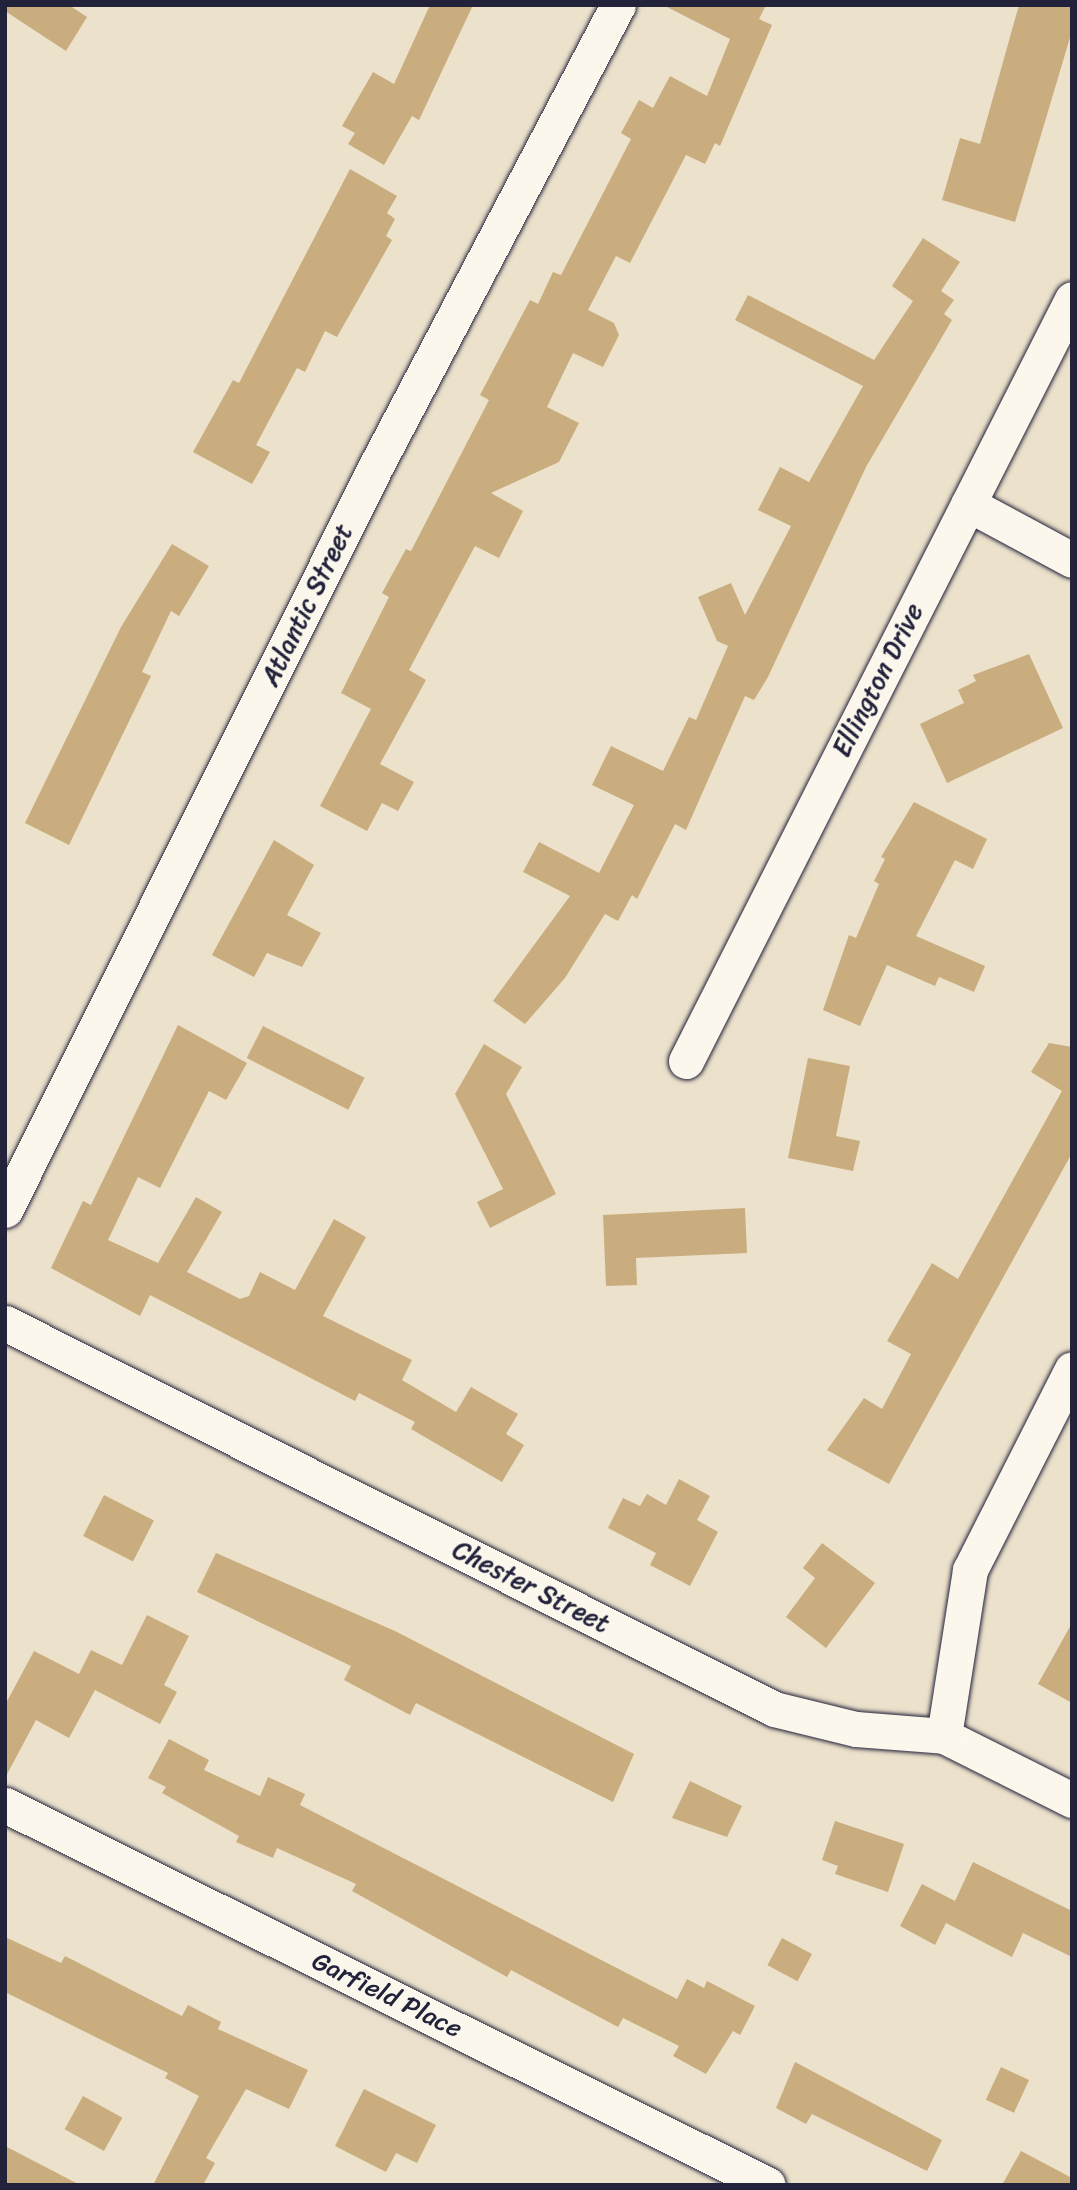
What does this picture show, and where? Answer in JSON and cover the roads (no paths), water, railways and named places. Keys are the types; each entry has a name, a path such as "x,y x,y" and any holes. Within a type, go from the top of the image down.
{"street":[{"name":"Atlantic Street","path":"5,1210 377,464 618,5"},
{"name":"Ellington Drive","path":"686,1060 1072,299"},
{"path":"968,504 1072,560"},
{"name":"Chester Street","path":"5,1323 775,1709 856,1729 944,1735 1072,1800"},
{"path":"944,1735 970,1570 1072,1369"},
{"name":"Garfield Place","path":"5,1805 768,2185"}]}
